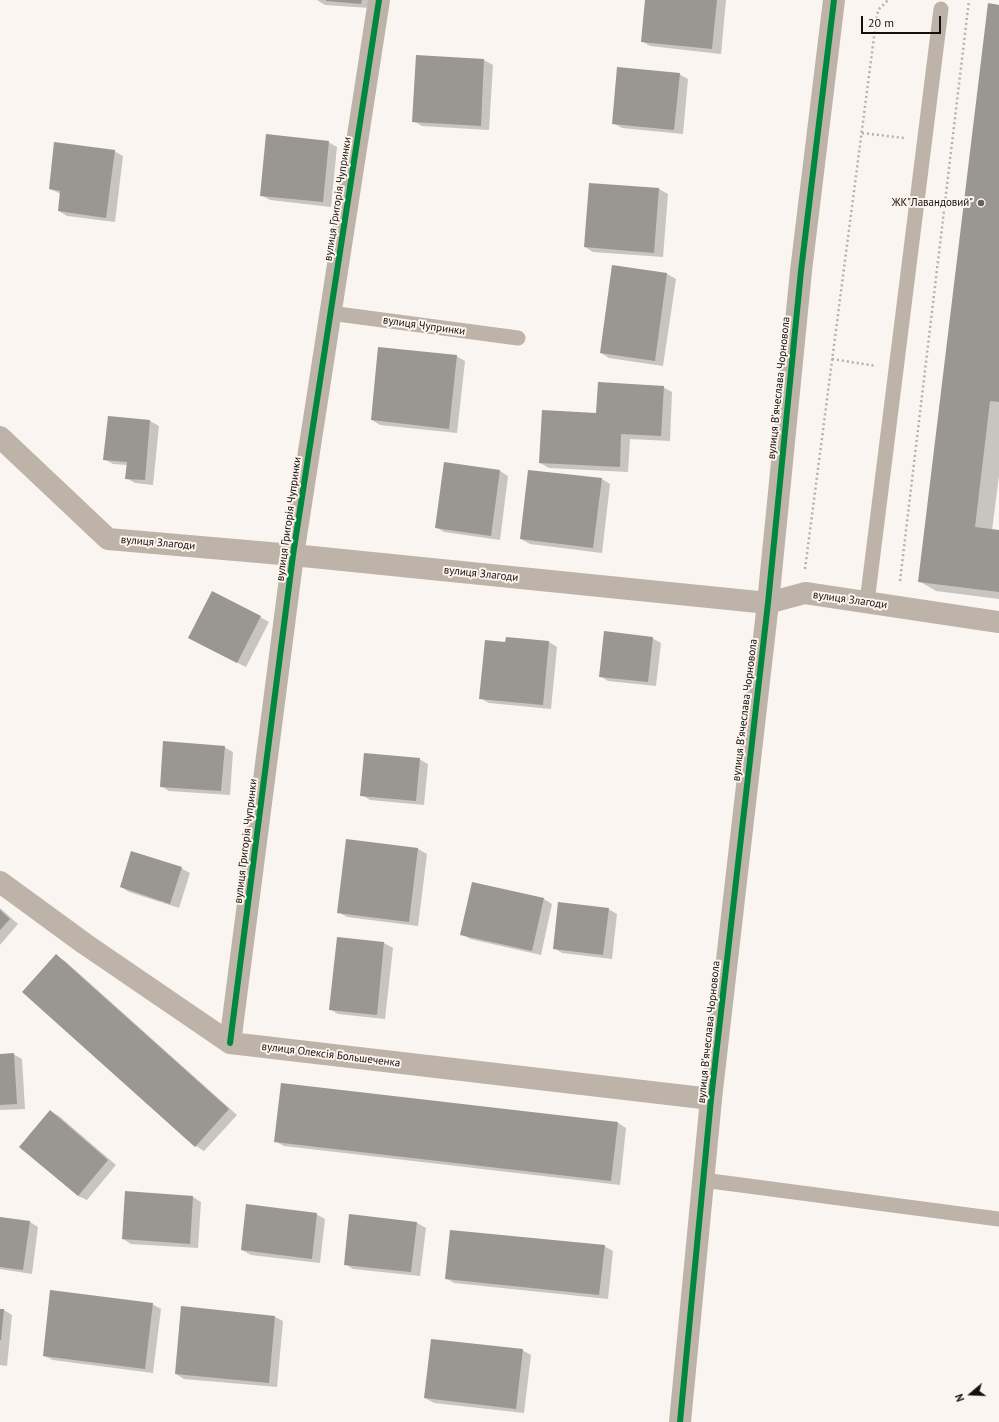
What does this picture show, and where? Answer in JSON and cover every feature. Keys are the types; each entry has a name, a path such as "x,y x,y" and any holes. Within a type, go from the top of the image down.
{"street":[{"name":"вулиця Григорія Чупринки","path":"230,1043 293,555 379,0"},
{"name":"вулиця Вʼячеслава Чорновола","path":"680,1422 711,1099 768,603 801,271 834,0"},
{"name":"вулиця Злагоди","path":"0,437 108,539 293,555 768,603 805,593 999,622"},
{"name":"вулиця Олексія Большеченка","path":"0,882 85,944 230,1043 711,1099"}],"lane":[{"path":"867,602 941,9"},
{"name":"вулиця Чупринки","path":"330,313 518,338"},
{"path":"703,1180 999,1219"}],"path":[{"path":"804,576 878,10 888,0"},
{"path":"899,585 969,0"},
{"path":"862,134 924,141"},
{"path":"832,359 896,368"}],"building":[{"path":"326,0 362,0 361,4"},
{"path":"645,0 717,0 712,49 641,42"},
{"name":"ЖК\"Лавандовий\"","path":"988,3 999,5 999,402 990,401 975,527 999,530 999,592 918,582"},
{"path":"416,55 484,59 481,126 412,122"},
{"path":"617,67 680,73 674,130 612,124"},
{"path":"266,134 329,141 323,202 260,196"},
{"path":"54,142 115,150 106,218 58,211 60,191 49,189"},
{"path":"589,183 659,188 654,253 584,247"},
{"path":"612,265 667,273 655,361 600,353"},
{"path":"378,347 457,355 449,429 371,420"},
{"path":"598,382 664,386 661,436 621,434 620,467 539,463 542,410 596,413"},
{"path":"108,416 150,420 145,480 125,479 127,462 103,460"},
{"path":"444,462 500,470 491,536 435,528"},
{"path":"528,470 602,478 593,548 520,539"},
{"path":"212,591 261,616 237,663 188,638"},
{"path":"604,631 653,637 648,682 599,677"},
{"path":"506,637 549,641 543,705 479,699 485,640 505,642"},
{"path":"163,741 225,746 221,791 160,787"},
{"path":"364,753 420,758 416,801 360,796"},
{"path":"346,839 418,848 409,922 337,913"},
{"path":"131,851 182,867 170,904 120,887"},
{"path":"472,882 544,898 532,951 460,935"},
{"path":"558,902 609,908 603,955 553,949"},
{"path":"0,910 10,919 0,930"},
{"path":"337,937 384,942 377,1015 329,1010"},
{"path":"56,954 229,1109 195,1147 22,992"},
{"path":"14,1053 17,1104 0,1105 0,1054"},
{"path":"281,1083 618,1122 611,1181 274,1142"},
{"path":"50,1110 108,1160 78,1196 19,1147"},
{"path":"125,1191 193,1196 190,1244 122,1239"},
{"path":"246,1204 317,1213 312,1259 241,1250"},
{"path":"349,1214 417,1222 411,1272 344,1265"},
{"path":"0,1217 30,1221 23,1270 0,1267"},
{"path":"450,1230 605,1245 599,1295 445,1279"},
{"path":"50,1290 153,1303 145,1369 43,1356"},
{"path":"181,1306 275,1316 269,1383 175,1374"},
{"path":"0,1309 4,1309 1,1340 0,1340"},
{"path":"431,1339 523,1349 516,1409 424,1398"}],"cycle path":[{"path":"230,1043 293,555 379,0"},
{"path":"680,1422 711,1099 768,603 801,271 834,0"}],"place":[{"name":"ЖК\"Лавандовий\"","path":"981,203"}]}
